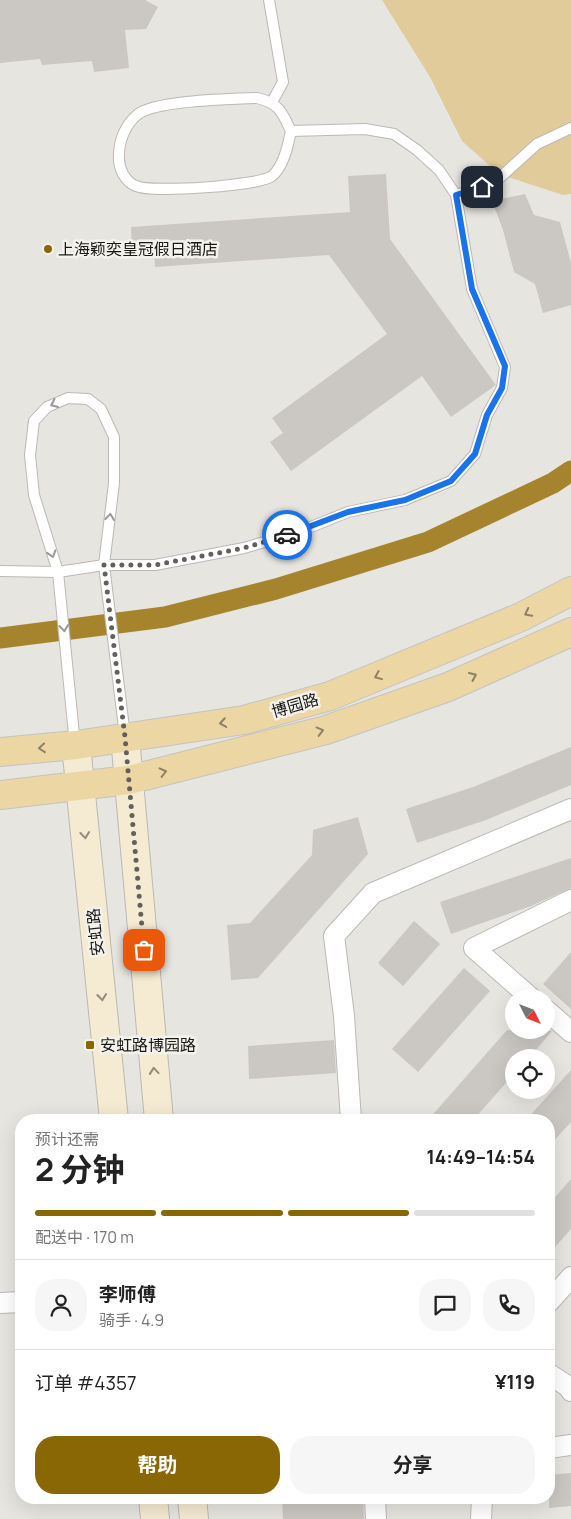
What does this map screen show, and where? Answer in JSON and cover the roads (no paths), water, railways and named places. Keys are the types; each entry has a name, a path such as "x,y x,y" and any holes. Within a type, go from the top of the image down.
{"main road":[{"name":"博园路","path":"0,752 76,745 244,720 330,696 521,617 571,591"},
{"name":"博园路","path":"0,795 128,780 326,730 448,687 571,632"},
{"path":"125,737 158,1114"},
{"name":"安虹路","path":"76,745 113,1114"},
{"path":"154,1504 155,1519"},
{"path":"193,1504 194,1519"}],"street":[{"path":"351,1114 344,1016 334,936 373,893 571,809"},
{"path":"522,989 474,948 571,900"},
{"path":"555,1018 571,1032"},
{"path":"555,1295 571,1277"},
{"path":"0,1303 15,1302"},
{"path":"555,1378 569,1387 571,1391"},
{"path":"555,1447 571,1445"},
{"path":"375,1504 376,1519"},
{"path":"481,1519 482,1504"}],"lane":[{"path":"269,0 283,82 272,102"},
{"path":"257,98 272,102 283,114 291,131 281,164 272,177 249,184 151,190 135,186 124,176 118,157 122,134 138,114 157,107 205,100 257,98"},
{"path":"456,195 494,182 537,144 571,128"},
{"path":"0,571 58,572 104,565 155,565 244,548 301,531 348,512 405,500 451,481 475,454 487,415 502,388 505,366 472,289 456,195 439,170 394,134 365,129 291,131"},
{"path":"76,745 58,572 34,495 30,455 34,421 47,407 68,398 88,399 101,409 114,437 114,483 104,565 125,737"}],"waterway":[{"path":"0,638 165,617 276,589 428,542 553,483 571,471"}],"place":[{"name":"上海颖奕皇冠假日酒店","path":"48,249"},
{"name":"安虹路博园路","path":"90,1045"}]}
